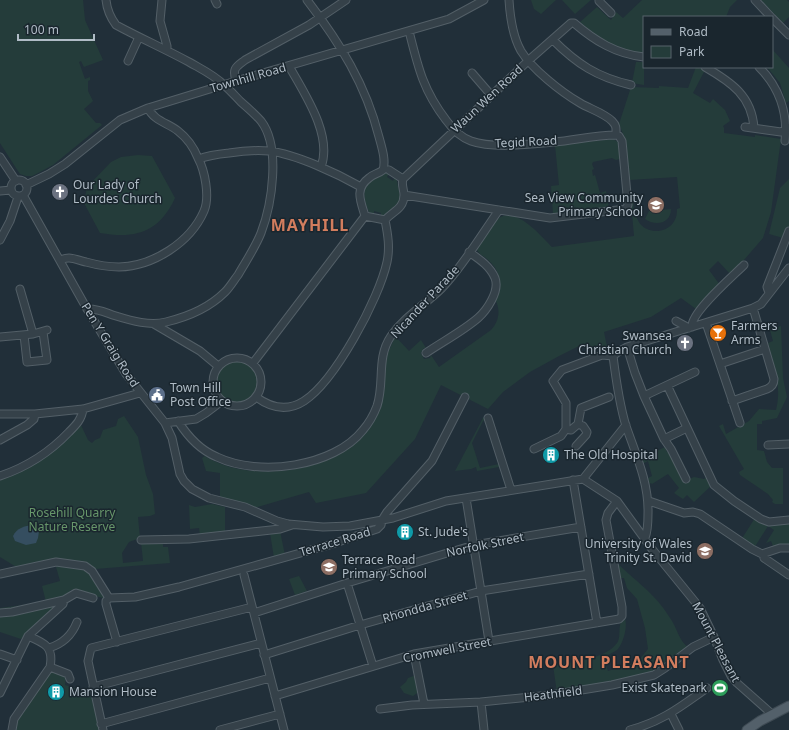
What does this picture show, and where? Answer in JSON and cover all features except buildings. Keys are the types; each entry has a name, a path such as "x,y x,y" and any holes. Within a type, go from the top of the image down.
{"main road":[{"path":"747,730 772,714 789,706"}],"street":[{"path":"106,0 111,19 116,25 167,50 224,84 261,122 267,133 271,151 271,191 266,218 255,246 226,292 191,314 166,322 154,324"},
{"path":"162,0 160,21 167,50"},
{"path":"307,0 320,17 362,86 370,106 383,152 386,170 403,179 402,186 404,195 400,209 385,220"},
{"path":"236,81 234,73 236,67 245,60 297,32 346,0"},
{"name":"Townhill Road","path":"26,186 65,164 120,120 148,108 224,84 409,32 449,19 484,0"},
{"path":"404,195 556,218 626,209 628,205 622,141 619,136 616,135 617,127 606,117 562,91 544,77 529,60 521,50 516,37 509,0"},
{"path":"599,0 611,13"},
{"path":"755,0 771,16"},
{"path":"773,18 789,35"},
{"name":"Waun Wen Road","path":"403,179 491,95 571,23 574,23 586,34 604,45 627,54 643,57"},
{"name":"Tegid Road","path":"409,32 419,71 426,89 454,130 463,138 473,142 497,145 531,144 616,135"},
{"path":"128,61 139,37"},
{"path":"553,40 568,56 587,69 615,81 631,85"},
{"path":"289,66 314,113 320,129 324,154 320,167"},
{"path":"707,68 733,85 742,95 751,108 754,117 754,128"},
{"path":"760,68 767,75 775,88 784,113 788,129 785,141"},
{"path":"472,73 491,95"},
{"path":"60,260 69,258 108,267 132,266 159,256 170,250 186,237 205,211 207,201 206,182 199,159 186,138 178,131 154,117 148,108"},
{"path":"745,127 781,132 788,129"},
{"path":"199,159 217,154 234,152 271,151 320,167 361,187"},
{"path":"0,157 16,181"},
{"path":"365,216 360,201 359,193 361,187 368,178 386,170"},
{"path":"0,240 21,196 26,191 26,186 22,181 16,181 12,185 11,190"},
{"path":"11,190 13,194 21,196"},
{"path":"0,191 11,190"},
{"name":"Pen Y Graig Road","path":"21,196 126,374 165,423 172,438 180,474 192,489 209,498 245,507 280,522 294,525 323,527 350,526 382,520"},
{"name":"Nicander Parade","path":"178,421 192,441 205,450 227,462 242,465 262,466 297,464 329,456 346,446 364,429 377,406 383,355 391,336 399,326 442,288 500,210"},
{"path":"365,216 385,220"},
{"path":"252,363 365,216"},
{"path":"256,397 274,407 292,407 303,402 313,394 330,374 362,323 378,291 383,276 389,247 385,220"},
{"path":"769,293 767,287 789,231"},
{"path":"426,353 478,318 486,309 495,292 495,279 488,266 469,252"},
{"path":"691,327 697,312 744,265"},
{"path":"534,448 561,436 566,429 566,403 553,381 562,370 602,355 613,356 627,347 753,308 761,304 789,268"},
{"path":"20,289 34,334"},
{"path":"732,401 772,387 774,382 753,308"},
{"path":"87,309 97,309 117,316 154,324 200,351 218,366"},
{"path":"676,321 691,327"},
{"path":"706,322 740,423"},
{"path":"0,337 34,334 45,331 47,360 27,362 24,335"},
{"path":"627,347 644,396 664,439 672,449 686,479"},
{"path":"720,364 765,349"},
{"path":"613,356 618,397 645,480 649,501 648,530 645,538"},
{"path":"235,357 244,358 252,363 258,369 261,376 260,390 256,397 246,405 239,406 230,405 222,401 215,394 212,383 213,374 218,366 226,360 235,357"},
{"path":"644,396 695,372"},
{"path":"667,385 714,485 734,501 762,519 769,522 789,520"},
{"path":"0,414 35,414 83,409 140,393"},
{"path":"382,520 387,512 432,461 465,397"},
{"path":"566,429 572,430 578,424 581,408 609,397"},
{"path":"165,423 196,419 206,414 222,401"},
{"path":"0,476 25,466 58,444 78,422 82,416 83,409"},
{"path":"0,440 27,425 34,418 35,414"},
{"path":"488,418 511,490"},
{"path":"576,446 587,432 583,426 578,424"},
{"path":"583,479 626,425"},
{"path":"664,439 687,428"},
{"path":"768,445 789,444"},
{"name":"Terrace Road","path":"108,600 135,597 179,587 328,546 376,529 381,525 382,520 394,518 446,501 583,479"},
{"name":"Mount Pleasant","path":"583,479 617,501 696,604 714,637 723,660 737,683 772,714"},
{"path":"573,480 598,623"},
{"path":"466,498 489,641"},
{"name":"Cromwell Street","path":"275,696 414,654 619,619 622,616 622,607 606,520 608,513 617,501"},
{"path":"649,501 684,514 693,512 700,514 752,549 762,554 786,548"},
{"path":"141,540 189,539 280,529 294,525"},
{"name":"Norfolk Street","path":"93,687 88,661 91,648 253,610 474,545 581,527"},
{"path":"764,558 789,575"},
{"path":"0,574 56,562 85,566 92,571 108,600 106,604 118,642"},
{"name":"Rhondda Street","path":"264,655 360,625 481,591 589,574"},
{"path":"244,575 284,730"},
{"path":"347,583 373,666"},
{"path":"0,613 12,612 64,600 76,594 93,598"},
{"path":"0,693 28,636 63,604 64,600"},
{"path":"50,648 60,645 78,627"},
{"path":"12,730 14,719 50,666 52,658 50,648 40,641 28,636"},
{"name":"Heathfield","path":"380,709 424,704 481,702 558,694 640,679 654,675 693,647 714,637"},
{"path":"261,643 93,687 102,727 270,678"},
{"path":"0,654 17,660"},
{"path":"414,654 424,704"},
{"path":"50,666 68,674 70,679"},
{"path":"630,730 648,725 671,714 707,688"},
{"path":"481,702 484,730"},
{"path":"220,730 280,714"},
{"path":"671,714 679,730"}],"green space":[{"path":"0,0 83,0 85,20 103,60 84,67 81,61 79,62 85,79 90,77 90,80 88,81 88,91 93,101 84,109 96,123 100,123 102,125 53,165 32,176 20,174 0,143"},
{"path":"531,0 556,0 541,14 534,9"},
{"path":"562,0 591,0 575,14"},
{"path":"642,0 737,0 730,7 726,16 643,16 643,54 625,50 609,44 595,35 580,22 597,7 611,20 616,12 623,18"},
{"path":"761,0 787,0 789,2 789,17 783,23"},
{"path":"773,50 789,68 789,101 786,103 780,83 768,68 773,68"},
{"path":"636,62 643,62 644,85 632,83"},
{"path":"696,68 705,70 693,93 710,103 713,99 725,110 730,121 723,126 724,133 755,137 755,135 781,139 771,212 763,238 731,275 718,261 709,270 720,285 696,309 681,298 651,317 604,332 608,352 581,345 530,372 503,392 488,409 441,385 415,439 366,493 316,503 309,492 254,508 220,497 220,473 206,471 202,458 205,456 221,464 239,469 280,471 301,468 322,462 341,453 357,442 369,428 378,413 381,401 384,364 395,336 409,351 421,340 426,348 424,348 421,353 424,359 430,358 431,355 439,367 491,330 496,323 498,315 498,307 495,299 499,282 495,268 479,253 476,247 499,218 506,215 520,219 535,230 552,247 634,236 631,202 633,201 634,211 636,211 638,220 649,230 657,231 671,225 676,219 677,209 680,208 677,177 629,180 625,139 619,124 631,87 659,88 659,86 688,88"},
{"path":"613,139 618,142 620,159 616,160 612,158 593,162 592,164 594,169 592,170 593,176 595,175 600,193 606,191 609,208 559,215 553,214 551,186 559,185 555,145"},
{"path":"138,155 152,156 175,198 169,210 161,219 145,231 124,235 100,233 84,203 87,187 111,162 121,157"},
{"path":"387,172 389,173 387,177 393,181 395,177 397,180 400,196 398,204 383,217 381,217 381,213 374,211 374,215 370,214 364,194 367,185 371,181"},
{"path":"789,179 789,228 783,238 769,234 780,188"},
{"path":"671,209 668,218 662,222 654,223 645,219 649,211 653,211 654,214 660,213 661,210"},
{"path":"781,326 783,378 787,397 777,418 762,421 762,424 757,424 757,450 764,451 767,462 772,468 783,468 783,504 775,504 772,502 773,500 768,494 740,475 739,472 744,469 719,426 723,424 726,434 749,421 759,409 776,410 778,401 778,384 768,343 773,341 770,330"},
{"path":"236,359 248,363 254,369 258,381 254,393 248,399 236,403 224,399 218,393 214,381 218,369 224,363"},
{"name":"Rosehill Quarry Nature Reserve","path":"124,416 138,437 146,475 153,494 155,514 138,517 140,538 129,542 122,553 123,563 143,561 141,542 143,541 163,544 163,547 168,547 170,563 95,569 91,574 106,597 103,598 71,590 21,639 0,632 0,608 46,602 42,586 60,581 54,560 18,568 0,557 0,477 18,471 80,423 88,440 92,443 100,438 103,430 116,426 118,419"},
{"path":"484,416 485,420 483,421 472,443 480,468 499,464 499,467 477,471 476,467 455,471"},
{"path":"665,447 685,481 694,477 704,479 707,477 711,486 694,502 687,495 683,499 674,493 679,488 668,474 652,484 647,485 646,479 652,476 648,461 642,464 640,459"},
{"path":"212,504 225,507 225,533 200,536 199,528 190,529 189,505 195,507"},
{"path":"755,518 789,523 789,545 781,544 773,546 771,541 766,543 774,530 768,526 754,548 741,540"},
{"path":"280,531 285,555 274,558 270,533"},
{"path":"618,564 660,604 672,621 683,642 688,647 655,672 557,693 553,665 587,659 605,653 617,643 620,625 624,617 626,629 619,647 617,650 603,658 608,671 638,661 648,649 645,628 637,599 627,588 624,578 620,578 616,565"},
{"path":"299,576 307,591 295,595 289,579"},
{"path":"51,670 64,674 66,677 65,685 75,688 81,694 91,696 100,730 16,730 16,723 19,715"},
{"path":"416,675 420,691 413,696 404,693 400,687 408,678"}],"water":[{"path":"33,525 39,531 36,543 26,545 15,541 13,536 19,529"}],"place":[{"name":"Our Lady of Lourdes Church","path":"60,192"},
{"name":"Sea View Community Primary School","path":"656,205"},
{"name":"Farmers Arms","path":"718,333"},
{"name":"Swansea Christian Church","path":"685,343"},
{"name":"Town Hill Post Office","path":"157,395"},
{"name":"The Old Hospital","path":"551,455"},
{"name":"St. Jude's","path":"405,532"},
{"name":"University of Wales Trinity St. David","path":"705,551"},
{"name":"Terrace Road Primary School","path":"329,567"},
{"name":"Exist Skatepark","path":"720,688"},
{"name":"Mansion House","path":"56,692"}],"district":[{"name":"MAYHILL","path":"310,225"},
{"name":"MOUNT PLEASANT","path":"609,662"}]}
